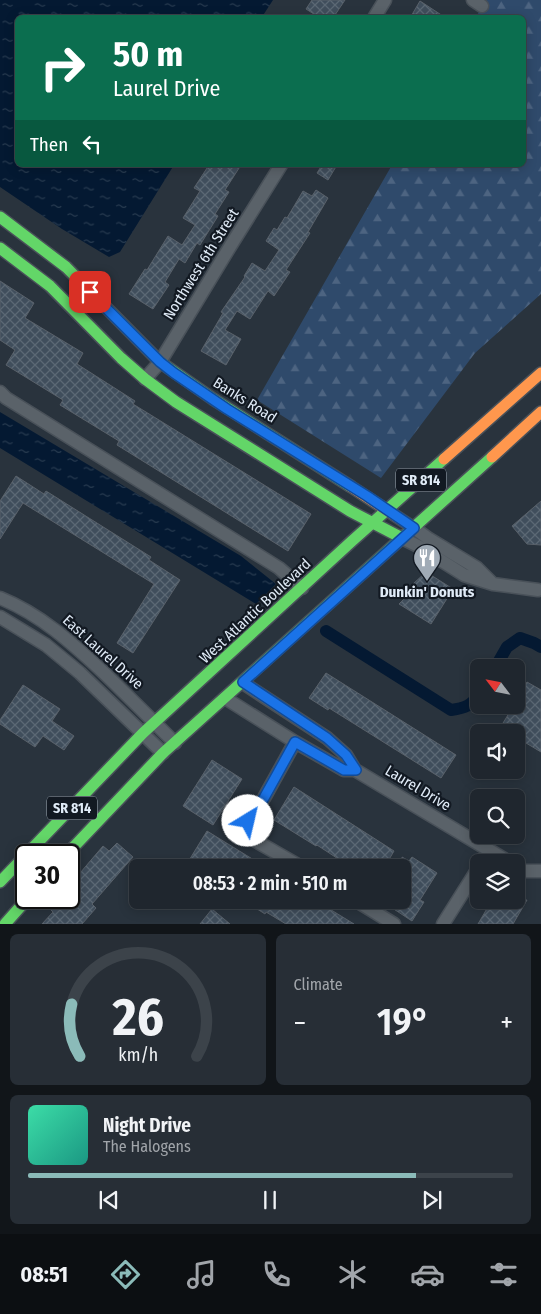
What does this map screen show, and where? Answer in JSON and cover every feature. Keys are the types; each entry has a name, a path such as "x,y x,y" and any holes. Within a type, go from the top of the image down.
{"main road":[{"name":"Banks Road","path":"0,217 66,267 160,362 192,386 367,496 414,528"},
{"path":"0,227 18,240 53,256"},
{"path":"0,248 50,286 104,342 145,379 176,402 350,511 402,538"},
{"name":"West Atlantic Boulevard","path":"0,882 143,733 387,509 541,373"},
{"name":"SR 814","path":"76,844 163,753 541,412"},
{"path":"5,924 18,909"}],"street":[{"path":"376,15 385,0"},
{"name":"Northwest 6th Street","path":"145,379 160,362 281,167"},
{"path":"0,392 6,398 279,568 302,588"},
{"name":"Banks Road","path":"414,528 477,568 492,584"},
{"path":"402,538 464,575 492,584 538,590"},
{"name":"East Laurel Drive","path":"0,598 15,604 57,630 175,742"},
{"name":"East Laurel Drive","path":"0,617 46,645 80,673 163,753"},
{"name":"Laurel Drive","path":"243,682 327,738 346,755 356,770 494,854"},
{"name":"Laurel Drive","path":"225,698 344,770 356,770"},
{"path":"287,859 240,832 264,798 295,742"},
{"path":"525,871 541,871"},
{"path":"443,924 470,881"},
{"path":"370,909 394,924"}],"green space":[{"path":"486,0 541,0 541,294 475,353 381,478 257,400 391,167 526,167 526,15 477,15"}],"water":[{"path":"0,0 273,0 263,15 15,15 15,167 173,167 120,252 109,257 62,229 0,187"},
{"path":"0,412 241,556 276,584 256,604 0,448"}],"building":[{"path":"312,0 345,0 335,15 315,15 306,9"},
{"path":"420,1 441,15 412,15"},
{"path":"208,167 240,167 225,190 229,192 215,214 218,216 200,245 197,243 185,263 179,259 165,282 169,285 153,309 129,294 145,269 147,270 168,236 182,245 195,225 183,218 200,191 194,188"},
{"path":"321,167 336,167 328,180 317,173"},
{"path":"316,190 328,198 308,232 310,233 286,270 290,272 274,296 268,291 250,319 237,311 225,330 241,339 226,365 201,351 223,313 221,312 245,277 252,263 265,271 279,250 266,241 274,228 277,230 285,217 287,218 303,191 312,196"},
{"path":"0,281 34,303 25,318 83,353 77,364 135,401 133,404 311,514 288,551 117,445 119,441 60,405 63,400 6,365 15,350 0,340"},
{"path":"16,476 44,494 46,491 151,557 149,560 180,580 133,653 117,643 154,584 23,503 0,539 0,501"},
{"path":"541,501 541,545 527,544 512,526"},
{"path":"426,572 453,589 431,624 399,604 417,586 413,584"},
{"path":"326,673 456,755 441,778 329,708 328,710 309,698"},
{"path":"527,682 541,690 541,752 525,742 525,724 502,724 509,714 525,714 525,685"},
{"path":"23,685 60,709 52,721 74,736 64,750 43,736 35,747 0,724 0,720"},
{"path":"212,760 242,779 213,825 183,806"},
{"path":"294,787 394,851 389,859 338,859 274,820"},
{"path":"207,831 252,859 190,859"},
{"path":"117,843 133,857 129,859 129,862 92,904 96,908 82,924 42,924 53,912 50,909 80,909 80,873 103,846 109,851"},
{"path":"412,857 437,873 420,900 424,902 412,921 394,909 411,909"},
{"path":"212,909 230,924 200,924"},
{"path":"257,909 330,909 354,924 286,924 266,912 265,914"},
{"path":"487,909 522,909 513,924 478,924"}],"waterway":[{"path":"326,631 451,710 470,704"},
{"path":"500,659 507,647 520,638 541,647"}],"traffic: fast":[{"path":"0,217 66,267 160,362 213,399 350,486"},
{"path":"0,248 50,286 121,358 176,402 350,511 402,538"},
{"path":"76,844 163,753 492,457"},
{"path":"0,882 143,733 444,459"},
{"path":"5,924 18,909"}],"traffic: slow":[{"path":"444,459 541,373"},
{"path":"492,457 541,412"},
{"path":"350,486 414,528"}],"place":[{"name":"Dunkin' Donuts","path":"427,582"}],"route":[{"path":"90,292 160,362 174,373 414,528 243,682 327,738 346,755 356,770 344,770 295,742 264,798 248,821"}]}
